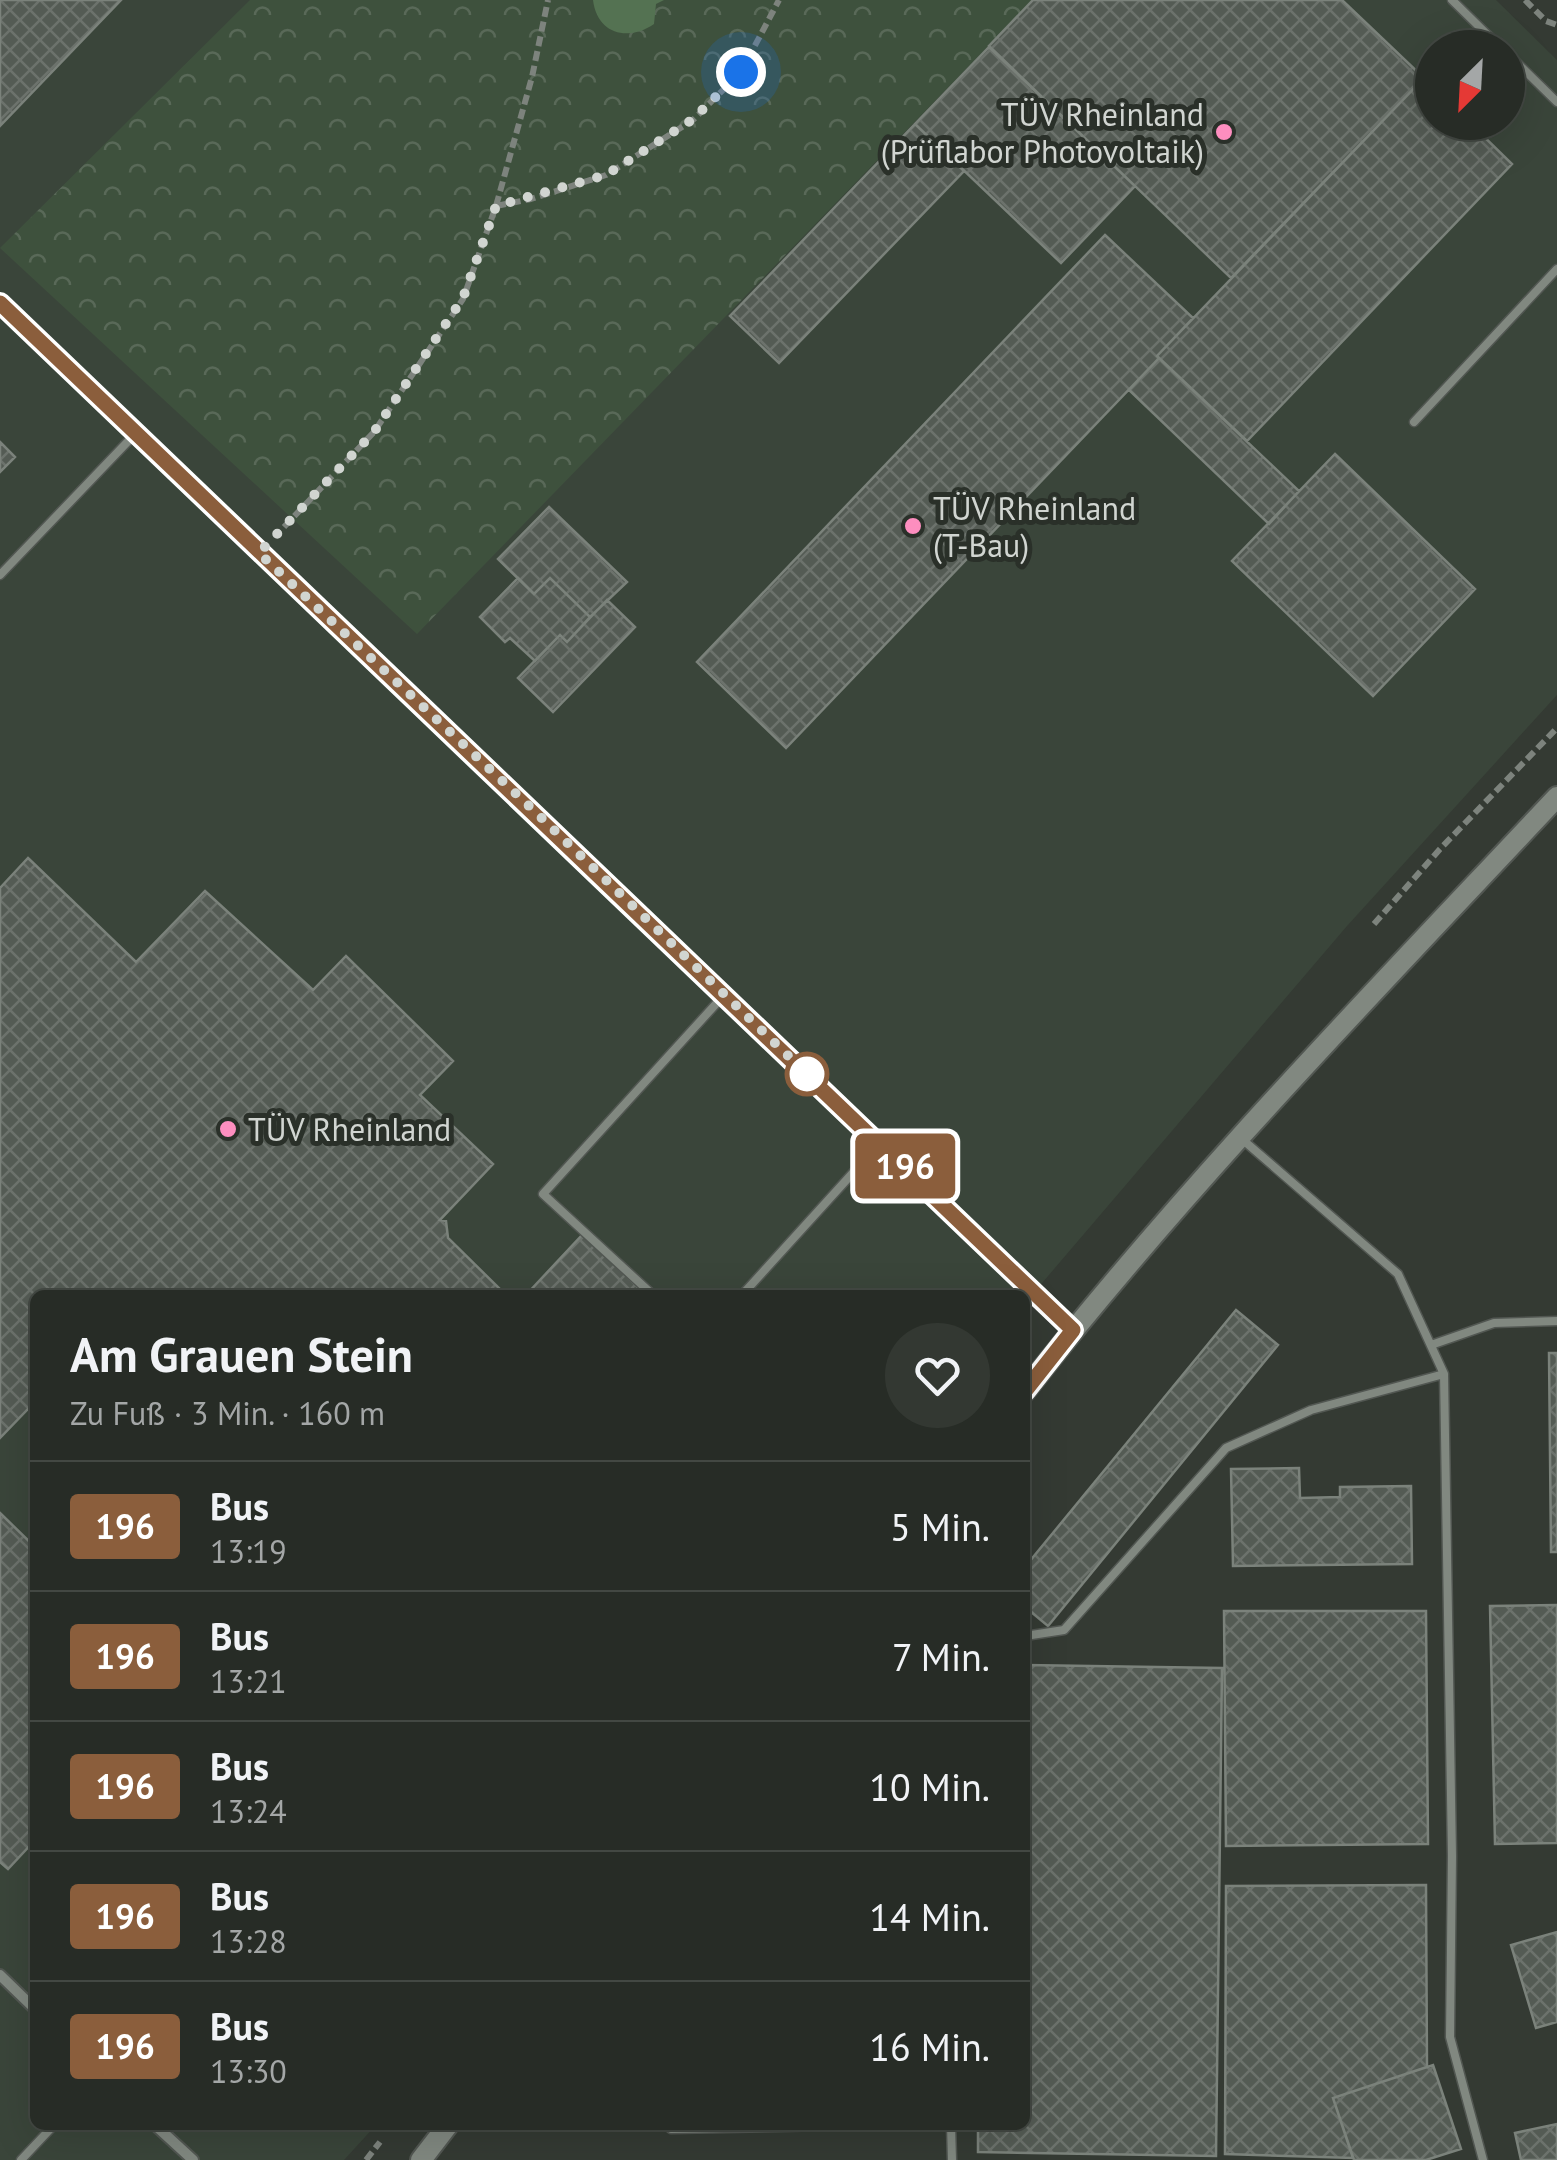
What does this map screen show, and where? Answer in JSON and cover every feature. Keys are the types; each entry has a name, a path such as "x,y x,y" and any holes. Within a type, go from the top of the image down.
{"street":[{"path":"0,303 1073,1330"},
{"path":"1030,1385 1240,1136 1557,797"},
{"path":"0,1975 30,2004"},
{"path":"161,2130 194,2160"},
{"path":"420,2160 444,2130"}],"lane":[{"path":"1452,0 1483,30"},
{"path":"1525,71 1557,102"},
{"path":"1414,422 1557,269"},
{"path":"0,575 136,433"},
{"path":"649,1290 544,1194 725,994"},
{"path":"1240,1136 1398,1274 1444,1374 1452,1856 1450,2037 1483,2160"},
{"path":"747,1290 880,1142"},
{"path":"1431,1345 1494,1324 1557,1321"},
{"path":"1030,1635 1064,1630 1226,1448 1311,1410 1444,1374"},
{"path":"21,2160 49,2130"},
{"path":"950,2130 952,2160"}],"path":[{"path":"259,553 374,432 463,298 496,206 532,77 548,0"},
{"path":"496,206 606,175 692,120 741,72 779,0"},
{"path":"1524,0 1546,21 1557,25"}],"shaded area":[{"name":"TÜV Rheinland","path":"0,0 1496,0 1557,60 1557,695 1347,926 1030,1297 1030,1290 30,1290 30,2130 371,2130 344,2160 0,2160"},
{"path":"593,0 664,0 656,4 654,24 624,33 615,32 601,21"}],"green space":[{"path":"250,0 1033,0 417,634 0,248"}],"building":[{"path":"0,0 121,0 0,126"},
{"name":"TÜV Rheinland (Prüflabor Photovoltaik)","path":"1033,0 1342,0 1415,69 1415,87 1231,278 989,46"},
{"path":"989,47 1135,186 1061,263 915,124"},
{"path":"1415,87 1415,140 1487,140 1512,164 1247,441 1157,356"},
{"path":"915,124 964,171 779,363 730,316"},
{"name":"TÜV Rheinland (T-Bau)","path":"1105,235 1193,318 786,748 697,662"},
{"name":"TÜV Rheinland (T-Bau)","path":"1159,358 1299,491 1269,524 1129,390"},
{"path":"0,442 15,457 0,472"},
{"name":"TÜV Rheinland (T-Bau)","path":"1335,454 1475,589 1373,696 1232,561"},
{"path":"549,507 627,582 590,617 550,578 534,594 498,559"},
{"path":"518,578 534,594 550,578 590,617 567,642 560,635 535,661 510,638 505,642 480,617"},
{"path":"607,600 635,627 553,712 518,678 560,635 567,642"},
{"name":"TÜV Rheinland","path":"28,858 136,962 205,891 313,990 346,956 453,1061 420,1095 493,1164 440,1220 446,1221 448,1238 501,1290 30,1290 30,1411 0,1438 0,888"},
{"path":"583,1234 641,1290 531,1290"},
{"path":"1236,1310 1278,1345 1048,1626 1030,1611 1030,1561"},
{"path":"1549,1353 1557,1353 1557,1552 1551,1552"},
{"path":"1299,1468 1300,1498 1340,1497 1340,1487 1411,1486 1412,1564 1233,1566 1231,1469"},
{"path":"0,1513 30,1542 30,1845 8,1869 0,1862"},
{"path":"1557,1605 1557,1843 1495,1844 1490,1606"},
{"path":"1224,1611 1426,1611 1428,1844 1226,1846"},
{"path":"1030,1665 1222,1668 1216,2156 978,2152 978,2130 1030,2130"},
{"path":"1426,1885 1427,2067 1333,2098 1353,2158 1225,2154 1226,1886"},
{"path":"1557,1932 1557,2022 1536,2028 1511,1945"},
{"path":"1433,2065 1461,2149 1426,2160 1354,2160 1333,2098"},
{"path":"1557,2124 1557,2160 1521,2160 1515,2133"}],"bus line":[{"name":"196","path":"0,303 1073,1330 1030,1385"}],"place":[{"name":"TÜV Rheinland (Prüflabor Photovoltaik)","path":"1224,132"},
{"name":"TÜV Rheinland (T-Bau)","path":"913,526"},
{"name":"TÜV Rheinland","path":"228,1129"}],"route":[{"path":"741,72 692,120 606,175 496,206 463,298 374,432 259,553 807,1074"}]}
